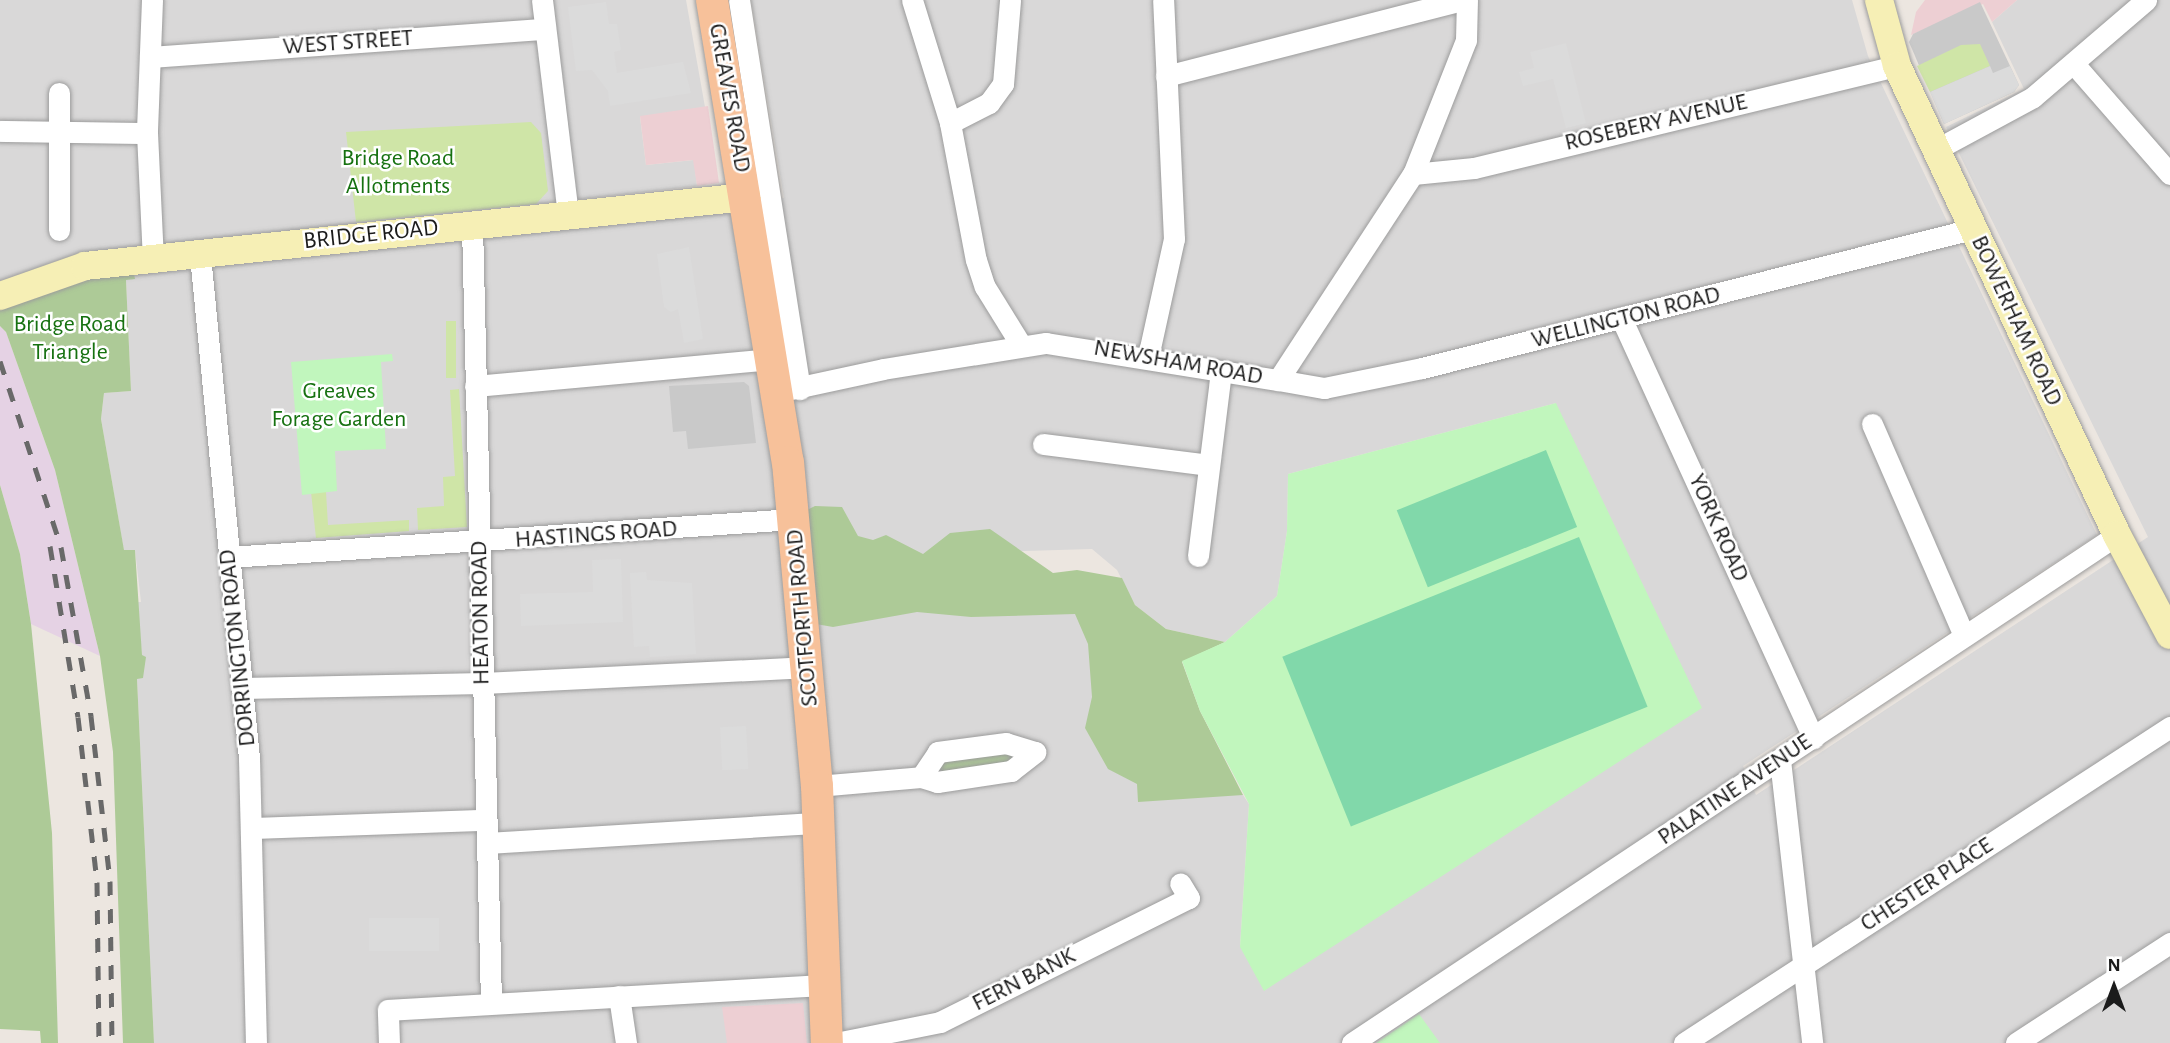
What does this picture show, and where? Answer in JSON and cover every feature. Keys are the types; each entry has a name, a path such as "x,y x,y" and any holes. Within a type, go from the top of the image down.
{"main road":[{"name":"GREAVES ROAD","path":"712,0 747,197"},
{"name":"SCOTFORTH ROAD","path":"747,197 772,359 789,390 794,519 809,667 817,786 821,985 827,1043"}],"street":[{"path":"152,0 147,133 153,258"},
{"path":"542,0 568,215"},
{"path":"739,0 789,390"},
{"path":"912,0 950,123 976,260 985,287 1021,345"},
{"path":"950,123 989,103 1003,84 1010,0"},
{"path":"1148,357 1174,239 1163,0"},
{"path":"1167,76 1461,0"},
{"name":"NEWSHAM ROAD","path":"789,390 1021,345 1046,343 1148,357 1278,380 1413,174 1466,40 1467,0"},
{"name":"BOWERHAM ROAD","path":"1879,0 1897,66 2117,535 2170,635"},
{"path":"1937,149 2017,108 2074,64 2146,0"},
{"name":"WEST STREET","path":"150,57 545,29"},
{"path":"2074,64 2170,174"},
{"name":"ROSEBERY AVENUE","path":"1413,174 1474,168 1897,66"},
{"path":"59,93 59,230"},
{"path":"0,131 58,134 147,133"},
{"name":"BRIDGE ROAD","path":"0,296 85,266 747,197"},
{"name":"HEATON ROAD","path":"472,225 491,1002"},
{"name":"WELLINGTON ROAD","path":"1278,380 1324,388 1622,320 1972,229"},
{"name":"DORRINGTON ROAD","path":"200,255 253,828 256,1043"},
{"name":"YORK ROAD","path":"1622,320 1813,738"},
{"path":"475,386 772,359"},
{"path":"1198,556 1221,370"},
{"path":"1872,424 1964,636"},
{"path":"1043,444 1209,465"},
{"name":"HASTINGS ROAD","path":"229,557 479,543 794,519"},
{"name":"PALATINE AVENUE","path":"1352,1043 2117,535"},
{"path":"242,688 483,683 809,667"},
{"name":"CHESTER PLACE","path":"1684,1043 2170,727"},
{"path":"1780,761 1812,1043"},
{"path":"817,786 921,776"},
{"path":"253,828 486,820"},
{"path":"487,843 818,823"},
{"name":"FERN BANK","path":"836,1043 940,1022 1189,898 1180,883"},
{"path":"2016,1043 2170,943"},
{"path":"389,1043 378,1010 821,985"},
{"path":"619,996 626,1043"}],"shaded area":[{"path":"0,0 686,0 705,107 640,117 646,165 694,160 697,186 171,245 54,264 0,281"},
{"path":"751,0 1852,0 1868,56 2097,535 1743,766 1756,795 2148,537 1946,127 2024,89 1992,22 2017,0 2170,0 2170,1043 154,1043 137,679 142,655 137,602 141,602 135,550 124,551 101,419 104,393 131,391 126,280 134,274 219,260 784,198","holes":["1556,403 1240,947 1249,804 1093,588 986,552 1092,549 1117,570 1135,605 1166,629 1225,642 1277,596 1287,531 1288,474"]},
{"path":"1925,0 2017,0 1992,22 1983,4 1911,35 1916,12"},
{"path":"606,2 609,24 617,24 621,50 614,52 617,73 683,62 691,93 610,106 608,91 592,70 576,71 568,7"},
{"path":"1980,2 2019,85 2014,92 1944,124 1909,42 1913,34"},
{"path":"1566,43 1586,123 1566,128 1553,79 1523,86 1519,72 1534,68 1530,52"},
{"path":"1990,66 1993,73 2010,66 2019,85 2014,92 1944,124 1930,92"},
{"path":"708,106 719,183 697,186 693,160 646,165 640,116"},
{"path":"689,247 703,339 684,343 678,309 671,312 664,307 657,254"},
{"path":"0,326 6,332 55,470 100,656 31,624 20,554 0,485"},
{"path":"744,382 749,386 756,443 688,449 686,431 673,432 669,386"},
{"path":"621,559 623,622 521,626 520,594 593,592 592,560"},
{"path":"646,572 647,580 692,583 696,654 650,657 649,646 634,647 630,573"},
{"path":"746,726 748,769 722,770 720,727"},
{"path":"369,918 439,918 439,951 369,951"},
{"path":"803,1003 807,1043 727,1043 722,1007"}],"green space":[{"path":"1980,44 1990,66 1930,92 1917,66 1961,45"},
{"name":"Bridge Road Allotments","path":"531,122 541,133 548,191 536,204 356,222 346,132"},
{"name":"Bridge Road Triangle","path":"134,274 135,279 126,280 131,391 104,393 101,419 124,550 135,550 142,655 146,657 143,678 137,679 154,1043 123,1043 113,752 100,656 55,470 6,332 0,326 0,306 72,275"},
{"path":"446,321 456,321 456,378 446,378"},
{"name":"Greaves Forage Garden","path":"392,354 393,361 381,362 386,449 335,451 337,491 302,495 291,362"},
{"path":"459,389 467,527 418,530 417,508 444,506 443,477 455,476 450,390"},
{"path":"1556,403 1702,708 1264,991 1240,947 1249,804 1200,711 1182,661 1225,642 1277,596 1287,531 1288,474"},
{"path":"1546,450 1577,527 1428,587 1397,510"},
{"path":"0,485 20,554 31,624 52,833 58,1043 41,1043 40,1031 0,1029"},
{"path":"311,492 326,492 328,525 409,520 409,531 316,538"},
{"path":"815,506 842,507 858,536 873,540 886,535 923,554 950,533 990,529 1053,573 1077,570 1122,578 1135,605 1166,629 1225,642 1182,662 1200,711 1243,795 1138,802 1137,784 1108,769 1085,728 1092,697 1088,644 1075,614 971,617 917,612 833,627 816,624 805,511"},
{"path":"1579,537 1648,707 1351,827 1282,657"},
{"path":"1004,750 1015,756 1006,764 946,774 936,767 944,757"},
{"path":"1419,1014 1440,1043 1376,1043 1413,1018"}],"railway":[{"path":"0,361 61,547 91,716 110,881 112,1043"},
{"path":"50,546 78,717 97,882 99,1043"}]}
